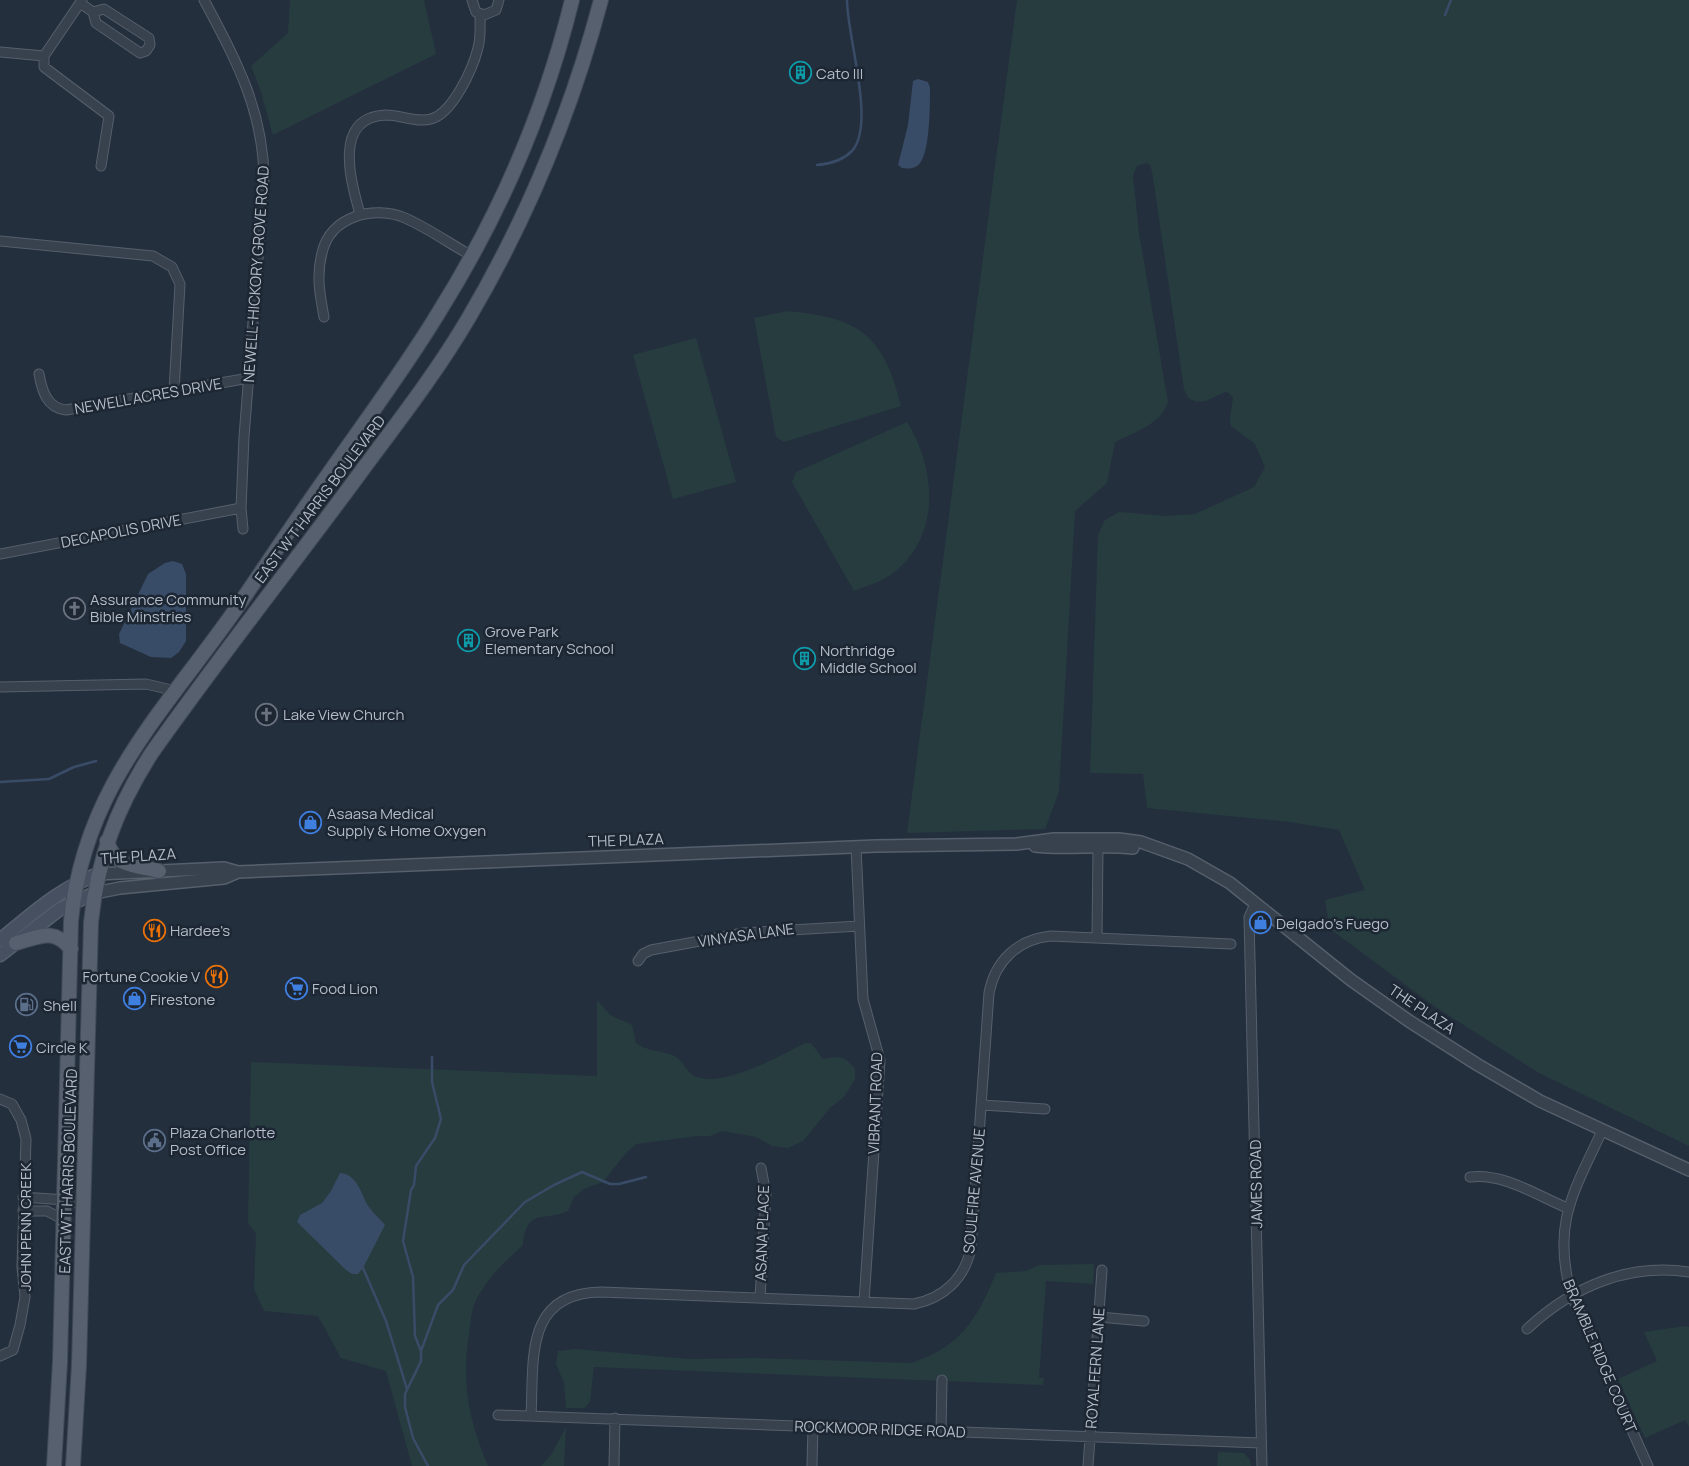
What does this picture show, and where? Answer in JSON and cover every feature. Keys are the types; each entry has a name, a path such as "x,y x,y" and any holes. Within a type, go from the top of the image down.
{"main road":[{"name":"EAST W T HARRIS BOULEVARD","path":"54,1466 60,1372 73,902 76,882 91,830 111,786 131,751 176,691 417,347 472,256 503,194 533,124 572,0"},
{"name":"EAST W T HARRIS BOULEVARD","path":"73,1466 77,1401 90,960 95,893 107,841 126,795 151,754 400,419 467,321 505,253 547,164 581,70 600,0"},
{"path":"107,841 111,854 118,860 159,871"},
{"name":"THE PLAZA","path":"0,940 76,882 98,874"},
{"name":"THE PLAZA","path":"0,955 73,902 95,893"},
{"path":"16,943 55,935 61,938 71,949"}],"street":[{"name":"NEWELL-HICKORY GROVE ROAD","path":"204,0 241,71 257,118 263,148 264,180 249,378 242,508 243,529"},
{"path":"472,0 473,8 480,14 493,13 498,6 499,0"},
{"path":"93,12 104,9 149,38 150,45 146,51 140,53 96,23 93,12 81,1 44,56 44,67 109,116 102,166"},
{"path":"360,214 348,155 354,134 363,122 376,117 393,115 422,120 438,116 447,108 461,88 479,47 480,14"},
{"path":"0,52 44,56"},
{"path":"324,318 319,282 322,251 338,226 360,214 384,213 405,218 472,256"},
{"path":"0,241 153,256 166,262 177,275 181,292 174,392"},
{"name":"NEWELL ACRES DRIVE","path":"39,374 49,401 56,408 66,410 249,378"},
{"name":"DECAPOLIS DRIVE","path":"0,554 242,508"},
{"path":"0,687 146,684 176,691"},
{"name":"THE PLAZA","path":"1016,844 1054,839 1099,838 1136,841 1203,866 1230,884 1351,980 1442,1042 1540,1101 1689,1170"},
{"name":"THE PLAZA","path":"98,874 224,868 238,872 856,846 1016,844 1055,848 1098,846 1139,849 1155,848"},
{"name":"VIBRANT ROAD","path":"856,846 862,999 880,1060 864,1302"},
{"path":"1097,938 1098,846"},
{"name":"THE PLAZA","path":"95,893 120,888 224,878 238,872"},
{"name":"JAMES ROAD","path":"1255,904 1249,917 1262,1466"},
{"name":"VINYASA LANE","path":"638,961 643,954 651,950 743,933 859,926"},
{"name":"SOULFIRE AVENUE","path":"531,1416 536,1333 546,1314 563,1300 577,1294 601,1292 914,1304 929,1300 949,1288 964,1270 970,1256 989,993 992,978 999,965 1015,948 1036,938 1050,936 1231,944"},
{"name":"JOHN PENN CREEK","path":"0,1100 12,1104 24,1131 22,1267 25,1298 13,1350 0,1356"},
{"path":"982,1105 1045,1109"},
{"name":"BRAMBLE RIDGE COURT","path":"1602,1131 1567,1208 1562,1250 1571,1294 1648,1466"},
{"name":"ASANA PLACE","path":"760,1298 766,1194 761,1168"},
{"path":"1470,1177 1493,1176 1567,1208"},
{"path":"23,1197 64,1200 83,1204"},
{"path":"23,1211 47,1211 64,1220"},
{"name":"ROYAL FERN LANE","path":"1088,1466 1102,1270"},
{"path":"1526,1329 1548,1309 1571,1294 1596,1282 1626,1273 1656,1270 1689,1272"},
{"path":"1098,1317 1144,1321"},
{"path":"941,1432 942,1380"},
{"name":"ROCKMOOR RIDGE ROAD","path":"498,1414 1261,1443"},
{"path":"614,1466 615,1418"},
{"path":"812,1466 813,1427"}],"green space":[{"path":"290,0 424,0 436,54 273,135 261,92 251,66 288,33"},
{"path":"1017,0 1689,0 1689,1146 1539,1073 1434,1006 1330,929 1325,900 1365,890 1339,830 1290,822 1147,808 1143,774 1090,773 1098,535 1105,520 1119,512 1166,516 1195,514 1254,487 1265,467 1255,444 1231,426 1233,398 1229,393 1225,392 1206,401 1197,402 1188,398 1184,389 1152,171 1150,165 1146,163 1137,166 1133,175 1139,233 1168,402 1165,410 1153,422 1115,442 1107,483 1075,511 1059,792 1045,829 907,833"},
{"path":"788,311 834,319 851,325 865,334 877,347 886,362 901,406 784,442 776,437 754,318"},
{"path":"696,338 736,482 673,499 633,355"},
{"path":"907,422 917,440 924,459 929,499 927,519 921,538 911,556 896,571 881,580 854,591 792,482 796,472"},
{"path":"597,1000 610,1015 632,1025 636,1043 644,1048 676,1057 697,1077 709,1079 737,1074 752,1069 805,1043 811,1043 823,1059 838,1057 845,1059 855,1069 855,1079 844,1097 830,1108 803,1141 788,1148 772,1146 756,1137 722,1131 710,1136 636,1144 626,1153 603,1182 584,1189 574,1197 568,1211 537,1218 532,1221 525,1233 523,1245 501,1266 488,1282 473,1308 467,1353 466,1386 476,1433 488,1466 412,1466 386,1371 341,1358 318,1316 264,1311 254,1289 256,1234 248,1223 251,1062 597,1076"},
{"path":"1094,1264 1093,1284 1046,1281 1039,1378 1044,1378 1043,1385 594,1367 590,1402 584,1408 566,1408 564,1383 556,1364 558,1351 576,1349 689,1359 756,1358 911,1363 943,1349 955,1340 982,1304 996,1273 1026,1271 1039,1265"},
{"path":"1689,1327 1689,1427 1685,1420 1645,1438 1618,1379 1657,1361 1644,1332"},
{"path":"566,1427 564,1466 541,1466 551,1455"},
{"path":"1218,1452 1244,1453 1250,1460 1251,1466 1217,1466"}],"water":[{"path":"918,79 928,82 930,88 929,127 926,148 918,165 912,168 902,168 898,165 908,125 913,81"},
{"path":"173,561 182,564 186,574 186,641 179,652 171,658 151,657 120,643 119,634 148,574 165,563"},
{"path":"340,1173 346,1174 355,1181 372,1212 385,1225 358,1274 352,1274 346,1270 297,1222 300,1215 322,1203 331,1191"}],"waterway":[{"path":"817,165 840,160 852,151 859,138 861,101 847,0"},
{"path":"1445,15 1451,0"},
{"path":"0,782 49,779 74,767 96,761"},
{"path":"421,1351 415,1336 413,1277 403,1241 416,1166 435,1138 441,1119 432,1082 432,1057"},
{"path":"428,1466 413,1438 405,1407 405,1394 421,1361 421,1351 438,1305 453,1290 464,1265 525,1202 554,1185 582,1172 610,1184 619,1184 646,1177"},
{"path":"363,1268 386,1321 407,1389"}],"place":[{"name":"Cato III","path":"800,73"},
{"name":"Assurance Community Bible Minstries","path":"74,608"},
{"name":"Grove Park Elementary School","path":"469,640"},
{"name":"Northridge Middle School","path":"804,659"},
{"name":"Lake View Church","path":"267,714"},
{"name":"Asaasa Medical Supply & Home Oxygen","path":"311,822"},
{"name":"Delgado's Fuego","path":"1260,923"},
{"name":"Hardee's","path":"154,930"},
{"name":"Fortune Cookie V","path":"216,976"},
{"name":"Food Lion","path":"296,988"},
{"name":"Firestone","path":"134,999"},
{"name":"Shell","path":"27,1005"},
{"name":"Circle K","path":"20,1047"},
{"name":"Plaza Charlotte Post Office","path":"154,1141"}]}
